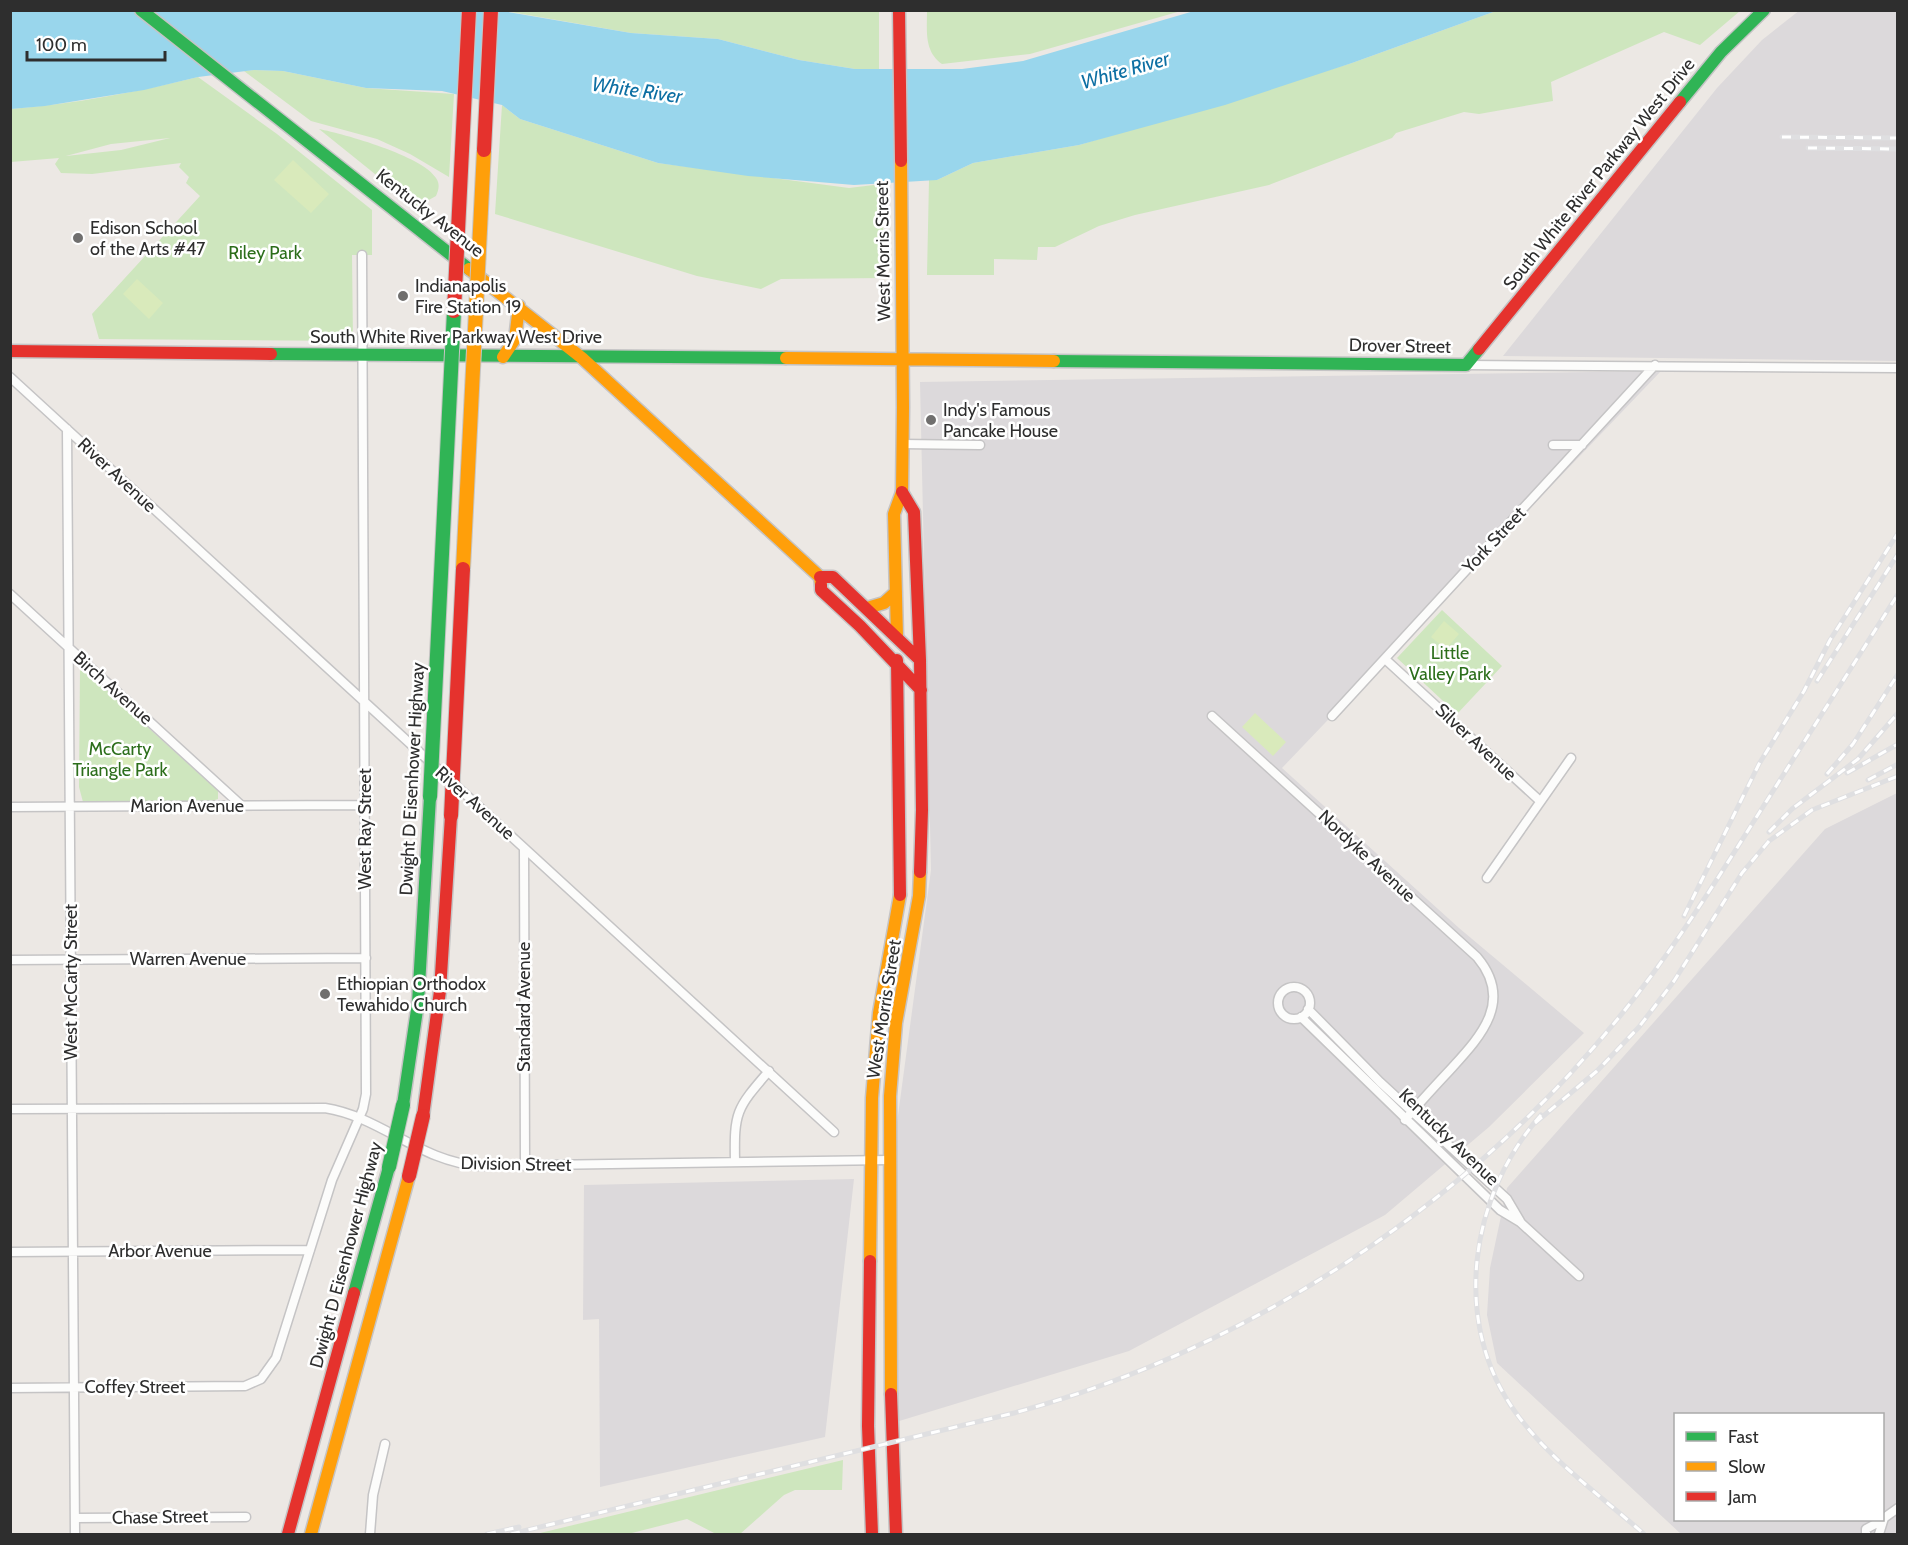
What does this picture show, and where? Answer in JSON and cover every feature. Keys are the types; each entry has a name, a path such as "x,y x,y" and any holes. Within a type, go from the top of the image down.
{"main road":[{"name":"Kentucky Avenue","path":"141,10 582,358 820,577 833,577 920,660"},
{"name":"Dwight D Eisenhower Highway","path":"288,1534 389,1167 403,1105 418,1003 469,10"},
{"path":"311,1534 409,1176 423,1116 440,991 451,816 491,10"},
{"name":"West Morris Street","path":"872,1534 868,1449 873,1081 879,1013 899,907 901,852 894,514 902,492 899,10"},
{"name":"South White River Parkway West Drive","path":"1466,365 1714,61 1764,10"},
{"path":"503,357 514,339 519,306"},
{"name":"South White River Parkway West Drive","path":"10,351 582,358 596,354 902,359"},
{"name":"Drover Street","path":"902,359 1466,365"},
{"name":"West Morris Street","path":"896,1534 889,1342 893,1052 917,913 921,860 921,690 914,512 902,492"},
{"name":"Kentucky Avenue","path":"820,577 821,590 921,690"},
{"path":"867,608 884,603 896,592"},
{"path":"901,852 906,859 908,877 903,936 910,952"},
{"path":"888,967 895,979 886,1029 893,1052"}],"street":[{"name":"West Ray Street","path":"258,1380 266,1375 276,1358 334,1171 366,1099 362,255"},
{"name":"Drover Street","path":"1466,365 1655,364 1898,368"},
{"name":"York Street","path":"1332,716 1655,364"},
{"name":"River Avenue","path":"10,377 834,1132"},
{"name":"West McCarty Street","path":"67,429 75,1534"},
{"path":"902,444 980,445"},
{"path":"1553,446 1582,445"},
{"name":"Birch Avenue","path":"10,594 242,806"},
{"name":"Silver Avenue","path":"1385,659 1540,801"},
{"name":"Nordyke Avenue","path":"1212,716 1477,957 1491,985 1491,1013 1479,1037 1412,1111"},
{"path":"1487,878 1571,758"},
{"name":"Marion Avenue","path":"10,807 364,805"},
{"name":"Standard Avenue","path":"524,848 525,1166"},
{"name":"Warren Avenue","path":"10,960 366,958"},
{"path":"1294,987 1303,991 1309,999 1308,1009 1301,1017 1286,1017 1279,1009 1278,999 1284,991 1294,987"},
{"path":"1308,1009 1412,1111 1507,1199 1520,1221"},
{"name":"Kentucky Avenue","path":"1301,1017 1500,1210 1520,1221 1579,1276"},
{"path":"735,1162 736,1114 745,1098 769,1071"},
{"name":"Division Street","path":"10,1109 312,1106 338,1110 359,1118 445,1161 480,1166 890,1160"},
{"path":"1405,1120 1412,1111"},
{"name":"Arbor Avenue","path":"10,1252 310,1250"},
{"name":"Coffey Street","path":"10,1388 238,1386 258,1380"},
{"path":"370,1534 373,1495 385,1444"},
{"path":"1884,1519 1898,1508"},
{"name":"Chase Street","path":"75,1518 246,1517"},
{"path":"1866,1534 1866,1529 1881,1521"}],"shaded area":[{"path":"1800,10 1897,11 1897,361 1503,356 1717,88 1762,40"},
{"path":"1661,371 1282,768 1459,928 1584,1033 1489,1127 1385,1215 1129,1351 896,1422 897,1123 931,870 920,382"},
{"path":"1897,793 1897,1534 1681,1534 1497,1363 1487,1315 1490,1268 1507,1188 1825,829"},
{"path":"854,1179 825,1437 600,1487 599,1319 583,1320 584,1185"}],"green space":[{"path":"927,10 1181,11 1030,54 942,64 929,47"},
{"path":"505,11 879,11 879,69 855,69 799,60 718,39 631,33"},
{"path":"1496,11 1740,11 1700,45 1664,32 1551,82 1553,101 1479,114 1464,112 1396,133 1392,138 1269,185 1135,215 1099,226 1055,247 1038,247 1037,260 994,259 994,275 927,275 929,180 937,180 973,163 1079,145 1352,63"},
{"path":"244,71 283,71 366,88 454,94 449,177 410,154 377,139 311,121"},
{"name":"Riley Park","path":"198,77 277,134 372,210 372,255 352,255 353,341 99,339 92,314 200,196 186,183 189,177 179,167 181,163 92,174 61,173 55,164 59,158 11,162 11,109 82,101","holes":["170,138 121,150 66,156 111,144"]},
{"path":"502,105 520,119 658,163 849,188 882,184 884,278 781,279 761,289 697,276 495,214"},
{"path":"319,129 382,147 416,162 436,178 439,187 436,196 416,207"},
{"path":"293,160 329,194 311,213 274,180"},
{"path":"137,279 163,303 149,319 123,294"},
{"name":"Little Valley Park","path":"1442,610 1502,666 1457,714 1397,658"},
{"path":"1444,621 1459,634 1446,649 1431,637"},
{"name":"McCarty Triangle Park","path":"80,669 99,683 218,791 218,799 212,801 83,802 79,787"},
{"path":"1255,713 1286,742 1273,756 1242,727"},
{"path":"112,756 135,756 134,780 112,780"},
{"path":"843,1460 842,1490 795,1490 784,1495 740,1534 716,1534 687,1519 628,1534 536,1534"}],"water":[{"name":"White River","path":"11,11 502,11 631,33 718,39 799,60 855,69 962,69 1023,61 1194,11 1496,11 1352,63 1225,105 1079,145 973,163 937,180 854,185 748,176 658,163 520,119 502,105 442,91 366,88 283,71 254,70 198,77 144,90 45,106 11,109"}],"railway":[{"path":"1782,137 1898,138"},
{"path":"1808,148 1898,149"},
{"path":"1684,916 1759,764 1804,691 1830,640 1898,533"},
{"path":"1817,681 1898,554"},
{"path":"511,1534 1014,1413 1100,1386 1185,1351 1267,1311 1345,1264 1420,1211 1490,1152 1556,1089 1616,1021 1653,973 1705,898 1898,594"},
{"path":"1827,774 1853,744 1898,674"},
{"path":"1769,832 1792,809 1858,759 1898,713"},
{"path":"1847,773 1898,744"},
{"path":"1868,780 1898,764"},
{"path":"1535,1123 1597,1071 1639,1027 1674,981 1742,873 1769,841 1812,810 1898,776"},
{"path":"1541,1115 1517,1147 1498,1183 1484,1220 1477,1260 1476,1300 1482,1339 1495,1377 1529,1430 1560,1462 1644,1534"},
{"path":"487,1534 519,1527"}],"traffic: fast":[{"path":"141,10 469,269"},
{"path":"1680,102 1721,52 1764,10"},
{"path":"430,797 454,311"},
{"path":"1054,361 1466,365 1479,349"},
{"path":"271,354 786,358"},
{"path":"403,1105 418,1003 430,797"},
{"path":"389,1167 403,1105"},
{"path":"354,1293 389,1167"}],"traffic: slow":[{"path":"463,569 484,150"},
{"path":"897,637 894,514 902,492 903,407 901,161"},
{"path":"469,269 582,358 820,577 821,585"},
{"path":"503,357 515,339 519,306"},
{"path":"786,358 1054,361"},
{"path":"867,608 884,603 896,592"},
{"path":"891,1394 890,1096 896,1023 919,896 920,872"},
{"path":"870,1261 872,1098 879,1013 900,895"},
{"path":"311,1534 409,1176"}],"traffic: jam":[{"path":"454,311 469,10"},
{"path":"484,150 491,10"},
{"path":"899,10 901,161"},
{"path":"1479,349 1680,102"},
{"path":"10,351 271,354"},
{"path":"902,492 914,512 920,660"},
{"path":"451,816 463,569"},
{"path":"820,577 833,577 920,660 922,810 920,872"},
{"path":"821,585 821,590 860,626 921,690"},
{"path":"897,660 900,895"},
{"path":"423,1116 440,991 451,816"},
{"path":"409,1176 423,1116"},
{"path":"870,1261 868,1426 872,1534"},
{"path":"288,1534 354,1293"},
{"path":"891,1394 896,1534"}],"place":[{"name":"Edison School of the Arts #47","path":"78,238"},
{"name":"Indianapolis Fire Station 19","path":"403,296"},
{"name":"Indy's Famous Pancake House","path":"931,420"},
{"name":"Ethiopian Orthodox Tewahido Church","path":"325,994"}]}
